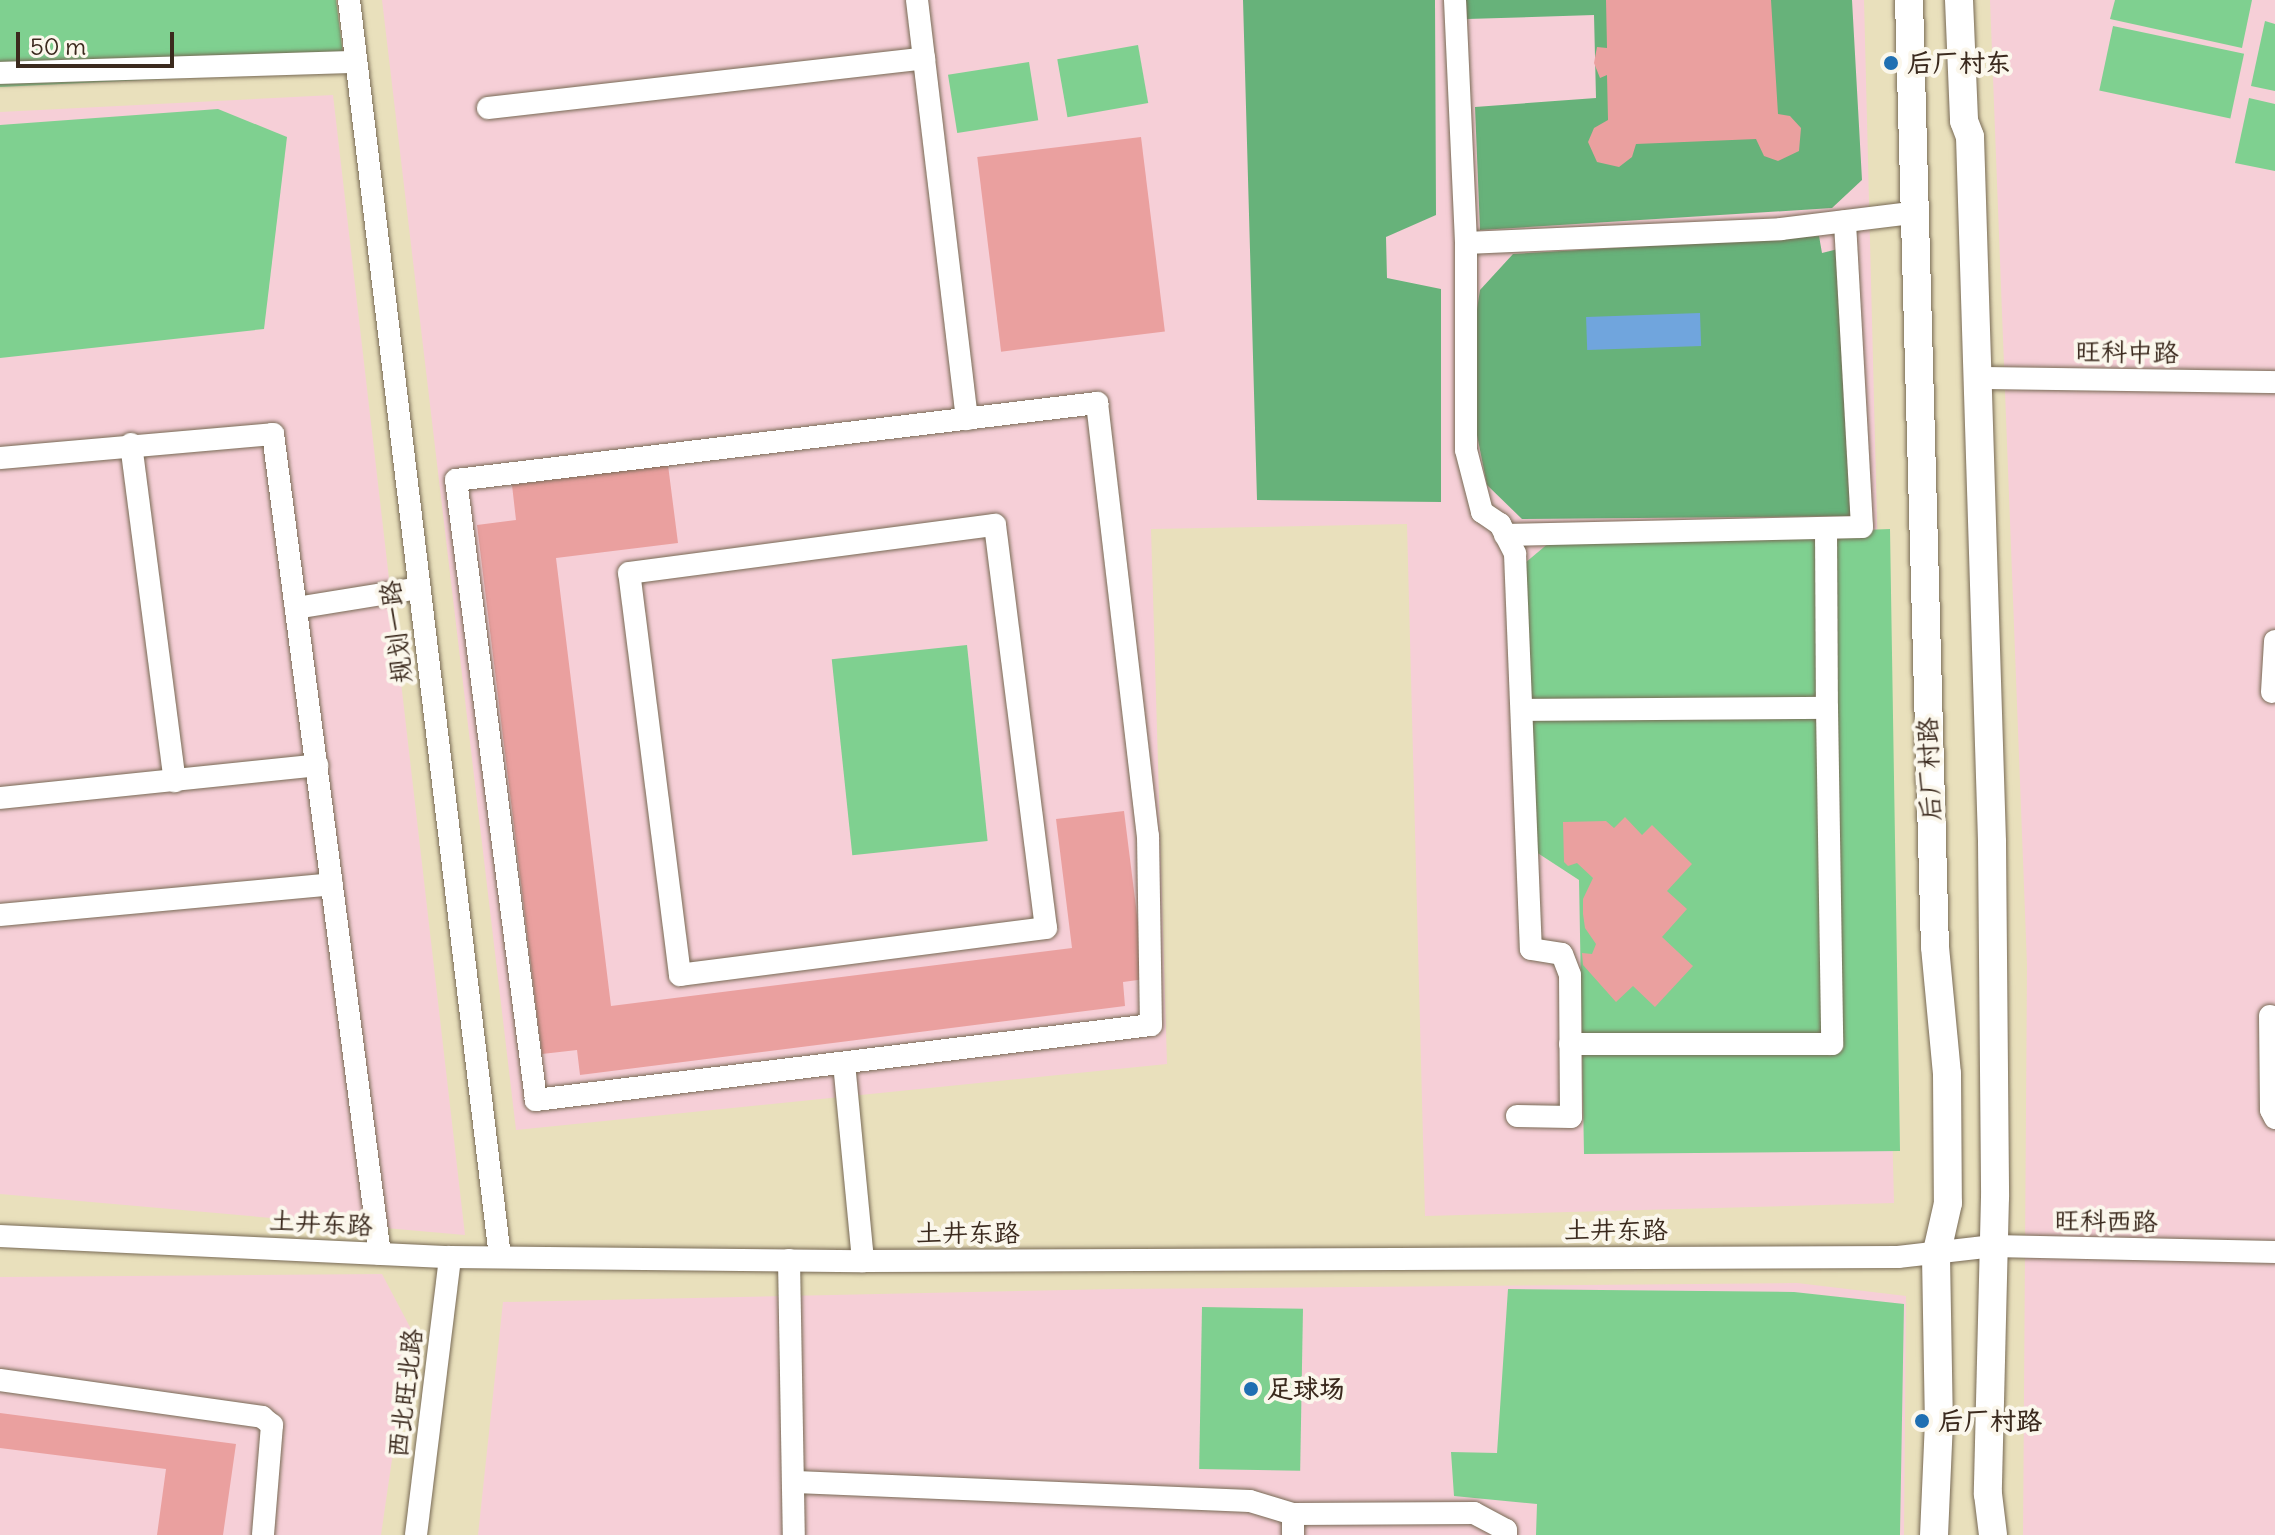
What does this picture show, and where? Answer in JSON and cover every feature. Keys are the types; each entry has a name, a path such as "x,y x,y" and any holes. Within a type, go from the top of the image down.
{"main road":[{"name":"后厂村路","path":"1909,0 1911,213 1935,947 1947,1074 1948,1203 1936,1256 1939,1470 1934,1535"},
{"path":"1959,0 1978,378 1992,842 1993,1246 1988,1494 1993,1535"}],"street":[{"name":"规划一路","path":"349,0 500,1257"},
{"path":"917,0 967,419"},
{"path":"1455,0 1466,243 1466,450 1482,512 1500,524 1515,554 1531,949 1562,954 1570,975 1571,1117 1517,1116"},
{"path":"488,108 924,58"},
{"path":"0,73 356,62"},
{"path":"1466,243 1845,221 1911,213"},
{"path":"1505,535 1862,527 1845,221"},
{"name":"旺科中路","path":"1978,378 2275,382"},
{"path":"1097,403 1148,836 1151,1025 844,1063 536,1100 456,480 1097,403"},
{"path":"0,458 131,444 273,434 380,1254"},
{"path":"131,444 175,781"},
{"path":"995,525 1046,928 680,975 629,573 995,525"},
{"path":"1570,1044 1832,1044 1826,528"},
{"path":"296,608 419,588"},
{"path":"2272,692 2275,641"},
{"path":"1522,710 1827,708"},
{"path":"0,798 317,765"},
{"path":"0,915 332,884"},
{"path":"2270,1016 2271,1110 2275,1118"},
{"path":"844,1063 863,1261"},
{"name":"土井东路","path":"0,1236 450,1257 863,1261 1936,1256"},
{"name":"旺科西路","path":"1936,1256 1993,1246 2275,1252"},
{"name":"西北旺北路","path":"416,1535 450,1257"},
{"path":"789,1260 796,1482 794,1535"},
{"path":"0,1380 262,1417 272,1425 263,1535"},
{"path":"796,1482 1250,1501 1293,1525 1474,1513 1506,1530 1506,1535"}],"shaded area":[{"path":"382,0 1864,0 1894,1203 1425,1216 1407,524 1151,529 1167,1064 516,1130"},
{"path":"1990,0 2275,0 2275,1535 2023,1535 2027,965"},
{"path":"333,95 465,1235 0,1194 0,112"},
{"path":"382,1274 411,1329 381,1535 0,1535 0,1277"},
{"path":"1797,1283 1906,1296 1904,1535 478,1535 503,1302 1116,1289"}],"green space":[{"path":"0,0 336,0 345,70 0,87"},
{"path":"1243,0 1435,0 1436,215 1386,237 1387,278 1441,289 1441,502 1257,500"},
{"path":"1466,0 1852,0 1862,180 1832,208 1480,230 1475,107 1596,98 1594,15 1467,19"},
{"path":"2115,0 2252,0 2242,48 2110,19"},
{"path":"2265,21 2275,24 2275,91 2251,86"},
{"path":"2113,26 2244,54 2230,118 2099,91"},
{"path":"1138,45 1148,103 1067,117 1057,59"},
{"path":"1029,62 1038,120 957,133 948,75"},
{"path":"2249,98 2275,104 2275,171 2235,163"},
{"path":"218,109 287,137 264,329 0,358 0,125"},
{"path":"1819,236 1822,253 1838,249 1854,516 1522,519 1487,485 1475,425 1475,322 1480,290 1513,254"},
{"path":"1890,529 1900,1151 1584,1154 1579,880 1533,850 1525,563 1550,542"},
{"path":"967,645 988,841 852,855 832,659"},
{"path":"1508,1289 1794,1292 1904,1304 1900,1535 1536,1535 1537,1504 1454,1496 1451,1452 1497,1453"},
{"name":"足球场","path":"1202,1307 1303,1309 1300,1471 1199,1469"}],"water":[{"path":"1700,313 1701,346 1587,350 1586,317"}],"building":[{"path":"1606,0 1771,0 1778,114 1790,116 1801,128 1799,151 1778,161 1764,156 1756,139 1636,144 1632,157 1619,167 1597,162 1588,142 1594,128 1608,120 1607,75 1600,78 1594,63 1597,47 1607,48"},
{"path":"1141,137 1165,332 1001,352 977,157"},
{"path":"668,465 678,543 556,558 611,1006 1072,948 1056,819 1124,811 1145,979 1123,982 1125,1006 580,1075 577,1050 542,1054 477,525 516,520 512,485"},
{"path":"1625,817 1642,835 1652,825 1692,864 1667,891 1687,909 1662,937 1693,966 1655,1007 1633,986 1616,1002 1583,965 1582,953 1592,954 1596,944 1585,928 1583,914 1583,899 1593,878 1577,863 1568,866 1564,862 1563,822 1606,821 1614,828"},
{"path":"0,1413 236,1444 223,1535 157,1535 166,1469 0,1448"}],"place":[{"name":"后厂村东","path":"1891,63"},
{"name":"足球场","path":"1251,1389"},
{"name":"后厂村路","path":"1922,1421"}]}
